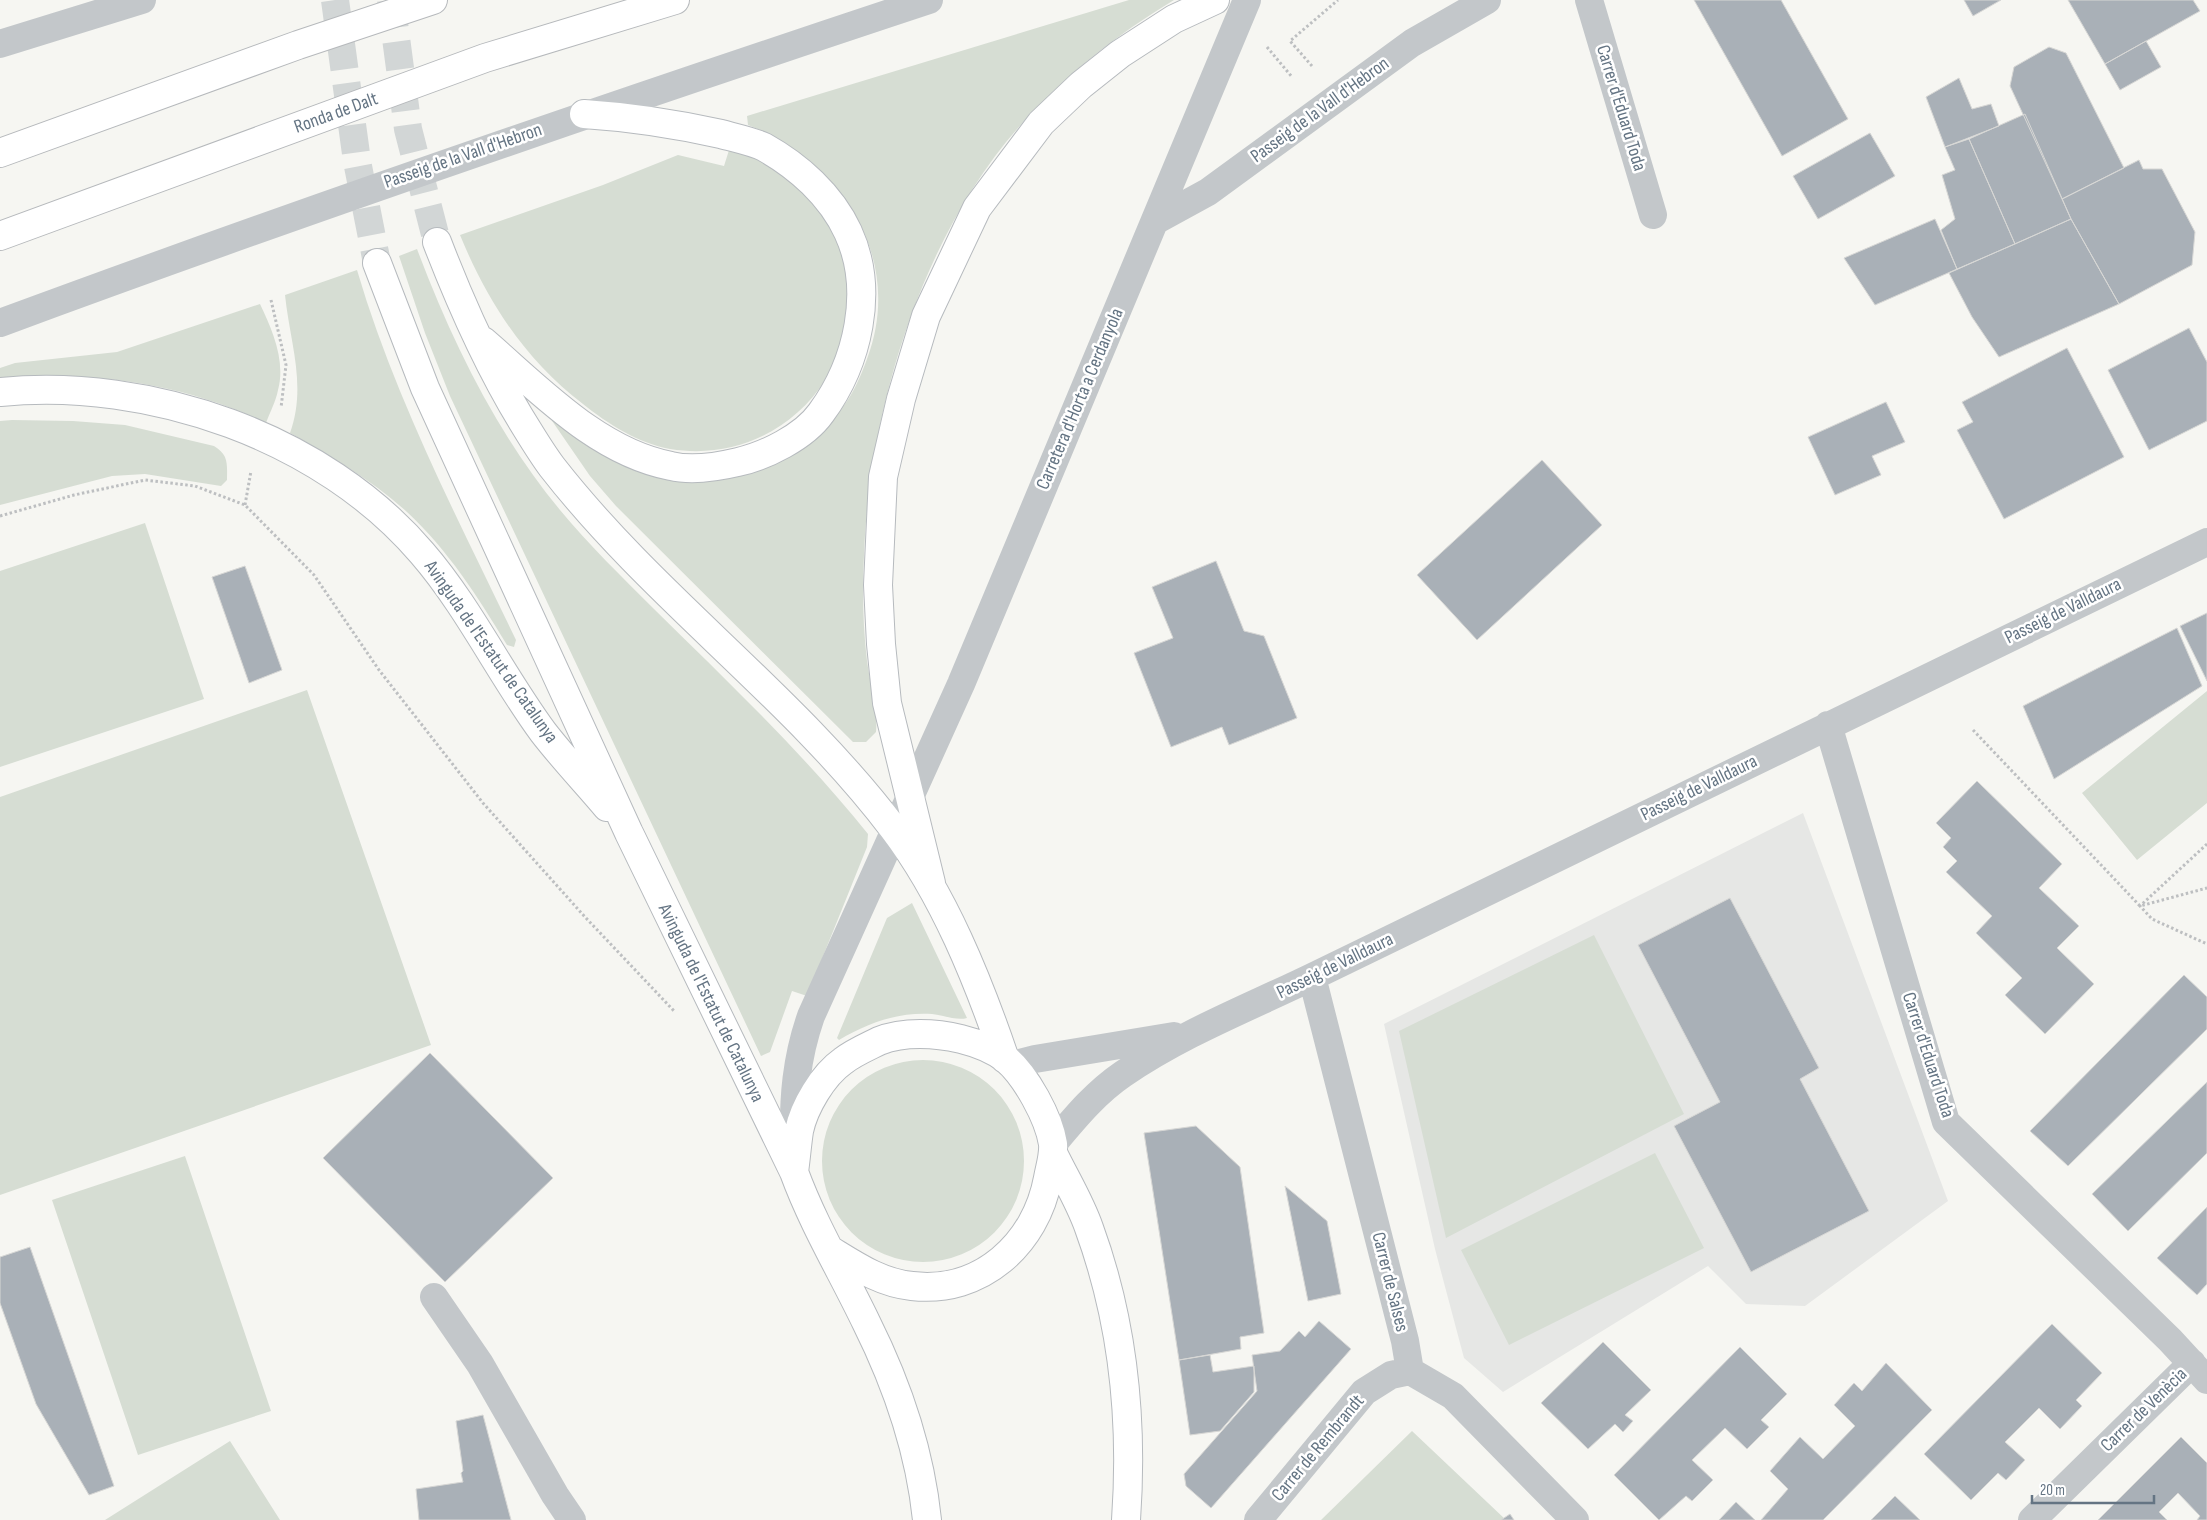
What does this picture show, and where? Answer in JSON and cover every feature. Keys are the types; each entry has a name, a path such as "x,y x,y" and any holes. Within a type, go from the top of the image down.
{"main road":[{"path":"0,153 298,45 433,0"},
{"name":"Ronda de Dalt","path":"0,236 485,58 675,0"},
{"name":"Avinguda de l'Estatut de Catalunya","path":"931,883 887,703 878,585 882,477 900,399 926,316 977,208 1041,123 1081,84 1120,54 1174,19 1215,0"},
{"path":"474,332 585,426 624,451 672,467 715,467 757,458 791,440 820,415 844,375 859,329 861,284 856,256 847,231 826,196 787,163 762,147 740,139 694,128 621,117 584,114"},
{"name":"Avinguda de l'Estatut de Catalunya","path":"437,242 474,332 502,388 550,466 606,532 822,744 894,829 931,883 984,999 1008,1062 1036,1100 1047,1122 1053,1148 1089,1226 1116,1329 1128,1421 1129,1472 1126,1520"},
{"name":"Avinguda de l'Estatut de Catalunya","path":"377,264 425,388 629,833 794,1172 804,1200 866,1322 902,1402 915,1454 927,1520"},
{"name":"Avinguda de l'Estatut de Catalunya","path":"0,392 74,390 123,395 172,405 219,419 265,439 309,461 350,487 388,517 422,552 450,589 544,732 629,833"},
{"name":"Avinguda de l'Estatut de Catalunya","path":"794,1172 800,1129 812,1100 842,1061 860,1050 882,1040 907,1035 928,1034 969,1041 985,1047 1008,1062"},
{"name":"Avinguda de l'Estatut de Catalunya","path":"830,1250 869,1274 912,1286 944,1285 977,1274 998,1262 1030,1229 1041,1209 1053,1148"}],"street":[{"path":"0,44 142,0"},
{"name":"Passeig de la Vall d'Hebron","path":"0,323 232,237 584,114 930,0"},
{"name":"Carretera d'Horta a Cerdanyola","path":"910,798 957,693 1247,0"},
{"name":"Passeig de la Vall d'Hebron","path":"1155,222 1208,192 1412,43 1487,0"},
{"name":"Carrer d'Eduard Toda","path":"1589,0 1653,215"},
{"name":"Passeig de Valldaura","path":"1053,1148 1102,1090 1122,1074 1190,1033 1312,978 2207,542"},
{"name":"Carrer d'Eduard Toda","path":"1828,725 1946,1122 2199,1371"},
{"name":"Avinguda de l'Estatut de Catalunya","path":"794,1172 793,1106 801,1045 820,995 894,829 910,798"},
{"name":"Carrer de Salses","path":"1312,978 1403,1332 1410,1370"},
{"name":"Passeig de Valldaura","path":"1008,1062 1190,1033"},
{"path":"434,1297 480,1364 555,1495 572,1520"},
{"path":"1410,1370 1453,1396 1575,1520"},
{"name":"Carrer de Rembrandt","path":"1258,1520 1364,1392 1391,1375 1410,1370"},
{"name":"Carrer de Venècia","path":"2032,1520 2199,1371"}],"path":[{"path":"1312,66 1290,41 1338,0"},
{"path":"1272,52 1292,77"},
{"path":"271,300 286,364 281,410"},
{"path":"0,516 74,495 145,480 195,486 245,505 252,462"},
{"name":"Avinguda de l'Estatut de Catalunya","path":"245,505 314,575 379,670 483,804 585,917 677,1014"},
{"path":"1972,730 2152,919 2207,944"},
{"path":"2140,906 2207,844"},
{"path":"2140,906 2207,888"}],"shaded area":[{"path":"1129,0 1174,0 1152,13 1091,58 1053,91 1018,128 984,172 954,221 928,273 906,329 889,386 868,500 863,568 863,608 868,669 875,705 876,732 866,742 853,742 616,506 590,476 548,415 697,479 796,431 828,418 837,412 851,395 859,380 877,322 878,285 871,251 857,218 837,188 812,163 782,141 748,125 747,116"},
{"path":"730,147 776,170 790,180 816,203 826,217 835,232 848,275 848,316 838,356 818,390 790,419 755,439 715,450 670,449 646,442 603,419 562,387 543,368 526,349 495,306 460,235 603,185 678,155 724,166"},
{"path":"417,249 445,318 478,386 496,419 537,481 594,548 791,746 868,834 867,847 807,996 792,991 770,1052 761,1056 450,396 425,333 399,256"},
{"path":"357,270 372,318 409,412 450,504 516,640 514,647 507,645 485,609 449,558 407,512 365,479 290,433 295,416 297,381 285,295"},
{"path":"260,304 273,335 280,368 277,394 266,423 202,398 136,383 68,376 0,378 0,368 15,363 117,352"},
{"path":"0,421 73,421 125,425 214,446 225,456 227,480 221,486 145,474 112,476 0,505"},
{"path":"145,523 204,699 0,767 0,571"},
{"path":"307,690 431,1045 0,1195 0,797"},
{"path":"2207,691 2207,803 2137,860 2082,793"},
{"path":"1803,813 1948,1201 1805,1306 1746,1304 1708,1266 1503,1392 1464,1358 1435,1249 1384,1024"},
{"path":"912,903 967,1018 932,1014 895,1017 861,1028 839,1040 837,1038 887,918"},
{"path":"1594,935 1684,1114 1446,1238 1399,1031"},
{"path":"913,1060 933,1060 962,1067 995,1089 1017,1122 1024,1151 1024,1171 1017,1200 995,1233 962,1255 933,1262 913,1262 884,1255 851,1233 829,1200 822,1171 822,1151 829,1122 851,1089 884,1067"},
{"path":"1655,1153 1704,1248 1509,1345 1461,1250"},
{"path":"185,1156 271,1411 138,1455 52,1200"},
{"path":"1412,1431 1506,1520 1321,1520"},
{"path":"230,1441 280,1520 105,1520"}],"building":[{"path":"1694,0 1781,0 1848,119 1782,156"},
{"path":"1964,0 2001,0 1973,16"},
{"path":"2068,0 2193,0 2200,11 2105,64"},
{"path":"2146,41 2161,67 2120,90 2105,64"},
{"path":"2049,47 2066,53 2124,168 2062,199 2010,86 2014,67"},
{"path":"1959,78 1972,109 1991,104 1999,126 1945,147 1926,97"},
{"path":"2025,114 2071,219 2015,244 1969,139"},
{"path":"1870,133 1895,176 1818,219 1793,176"},
{"path":"1969,139 2015,244 1957,269 1941,230 1955,219 1942,175 1955,170 1945,147"},
{"path":"2139,160 2143,169 2162,169 2195,232 2192,265 2119,304 2071,219 2062,199"},
{"path":"1935,219 1957,269 1875,305 1844,258"},
{"path":"2071,219 2119,304 1999,357 1972,317 1949,273"},
{"path":"2189,328 2207,362 2207,421 2149,450 2108,370"},
{"path":"2067,348 2124,457 2004,519 1957,430 1973,422 1962,402"},
{"path":"1886,402 1905,442 1872,456 1881,475 1835,495 1808,437"},
{"path":"1542,460 1602,525 1477,640 1417,575"},
{"path":"1216,561 1244,631 1264,636 1297,718 1229,745 1222,727 1171,747 1134,653 1173,638 1152,587"},
{"path":"245,566 282,670 249,683 212,577"},
{"path":"2207,613 2207,681 2180,626"},
{"path":"2177,628 2202,686 2054,779 2023,706"},
{"path":"1977,781 2062,864 2039,888 2079,926 2057,948 2094,984 2045,1034 2005,995 2022,978 1976,933 1992,916 1946,872 1957,861 1943,847 1951,838 1936,823"},
{"path":"1730,898 1819,1068 1800,1079 1869,1211 1751,1272 1674,1126 1720,1102 1638,945"},
{"path":"2184,975 2207,997 2207,1029 2068,1166 2030,1131"},
{"path":"430,1053 553,1178 445,1282 323,1158"},
{"path":"2207,1082 2207,1153 2128,1231 2092,1194"},
{"path":"1196,1126 1240,1167 1264,1333 1240,1337 1241,1349 1179,1360 1144,1133"},
{"path":"1285,1186 1327,1221 1341,1294 1308,1301"},
{"path":"2207,1207 2207,1284 2197,1295 2157,1258"},
{"path":"30,1247 114,1486 89,1495 36,1404 0,1303 0,1257"},
{"path":"1319,1321 1351,1349 1211,1508 1186,1486 1184,1474 1257,1391 1252,1355 1280,1351 1299,1331 1305,1337"},
{"path":"2052,1324 2102,1373 2076,1400 2082,1406 2060,1429 2039,1408 2005,1442 2025,1460 2006,1480 1998,1473 1971,1500 1924,1454"},
{"path":"1603,1342 1651,1390 1625,1415 1633,1421 1623,1432 1615,1424 1588,1449 1541,1403"},
{"path":"1740,1347 1787,1394 1761,1420 1769,1427 1747,1449 1725,1428 1692,1460 1713,1480 1692,1501 1686,1496 1659,1520 1614,1475"},
{"path":"1210,1355 1213,1372 1254,1366 1254,1392 1220,1431 1190,1435 1179,1360"},
{"path":"1886,1363 1932,1410 1823,1520 1761,1520 1788,1489 1770,1471 1800,1437 1823,1459 1855,1426 1834,1405 1854,1383 1862,1391"},
{"path":"483,1415 511,1520 419,1520 416,1489 463,1482 456,1421"},
{"path":"2181,1437 2207,1463 2207,1520 2197,1520 2200,1516 2178,1493 2159,1512 2167,1520 2098,1520"},
{"path":"1895,1496 1920,1520 1871,1520"},
{"path":"1736,1502 1755,1520 1719,1520"},
{"path":"1510,1514 1514,1520 1501,1520"}],"tunnel":[{"path":"335,0 357,161 377,263"},
{"path":"391,0 408,129 437,242"}]}
